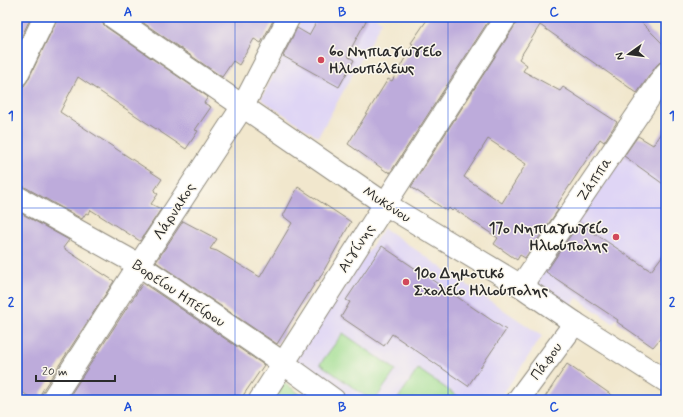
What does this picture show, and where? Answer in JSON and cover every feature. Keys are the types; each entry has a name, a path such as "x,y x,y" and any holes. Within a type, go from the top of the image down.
{"street":[{"path":"17,75 45,17"},
{"name":"Μυκόνου","path":"113,17 385,204 522,286 575,323 663,374"},
{"name":"Λάρνακος","path":"52,400 244,106 289,17"},
{"name":"Αιγίνης","path":"260,400 506,17"},
{"name":"Ζάππα","path":"522,286 666,73"},
{"name":"Βορείου Ηπείρου","path":"17,197 139,265 283,363 334,400"},
{"name":"Πάφου","path":"518,400 575,323"}],"shaded area":[{"name":"6ο Νηπιαγωγείο Ηλιουπόλεως","path":"303,17 374,17 382,21 318,137 261,99"},
{"name":"17ο Νηπιαγωγείο Ηλιούπολης","path":"624,156 666,186 666,251 613,323 577,298 570,307 534,282"},
{"name":"10ο Δημοτικό Σχολείο Ηλιούπολης","path":"384,228 542,336 499,400 350,400 295,360"}],"green space":[{"path":"343,333 396,370 375,400 371,400 320,364"},
{"path":"418,369 463,400 397,400"},
{"path":"282,381 308,400 270,400"}],"building":[{"path":"17,17 31,17 17,46"},
{"path":"57,17 101,17 102,23 106,27 208,97 204,103 211,107 195,130 198,131 186,149 78,77 60,112 162,179 154,191 158,194 151,204 161,209 140,241 91,210 88,214 86,213 82,219 23,186 17,185 17,87 24,86 28,80"},
{"path":"135,17 275,17 261,43 254,39 239,65 233,61 222,77"},
{"path":"319,17 368,17 347,56 354,60 339,87 283,56 297,28 309,35"},
{"path":"429,17 491,17 390,173 348,144 388,79 392,81 413,44 411,43"},
{"path":"518,17 636,17 666,47 666,61 660,62 656,66 637,93 540,25 519,59 527,65 523,71 560,91 563,87 617,122 604,142 600,139 555,208 558,210 525,258 520,255 517,260 494,244 498,238 454,209 452,211 449,208 447,211 411,187 516,24","holes":["488,139 526,164 502,203 464,177"]},
{"path":"666,125 666,186 624,156 638,136 653,145"},
{"path":"298,187 351,222 318,281 317,280 277,344 156,262 183,221 217,239 210,249 217,251 260,277 292,223 283,216"},
{"path":"17,211 69,240 63,248 114,281 41,393 40,400 33,400 17,388"},
{"path":"579,223 651,271 666,251 666,332 653,347 617,322 618,320 546,272"},
{"path":"382,246 506,330 468,386 392,334 384,346 341,317 350,302 346,300"},
{"path":"143,283 264,365 240,400 67,400"},
{"path":"567,364 619,400 543,400"}],"place":[{"name":"6ο Νηπιαγωγείο Ηλιουπόλεως","path":"321,60"},
{"name":"17ο Νηπιαγωγείο Ηλιούπολης","path":"616,237"},
{"name":"10ο Δημοτικό Σχολείο Ηλιούπολης","path":"406,282"}]}
